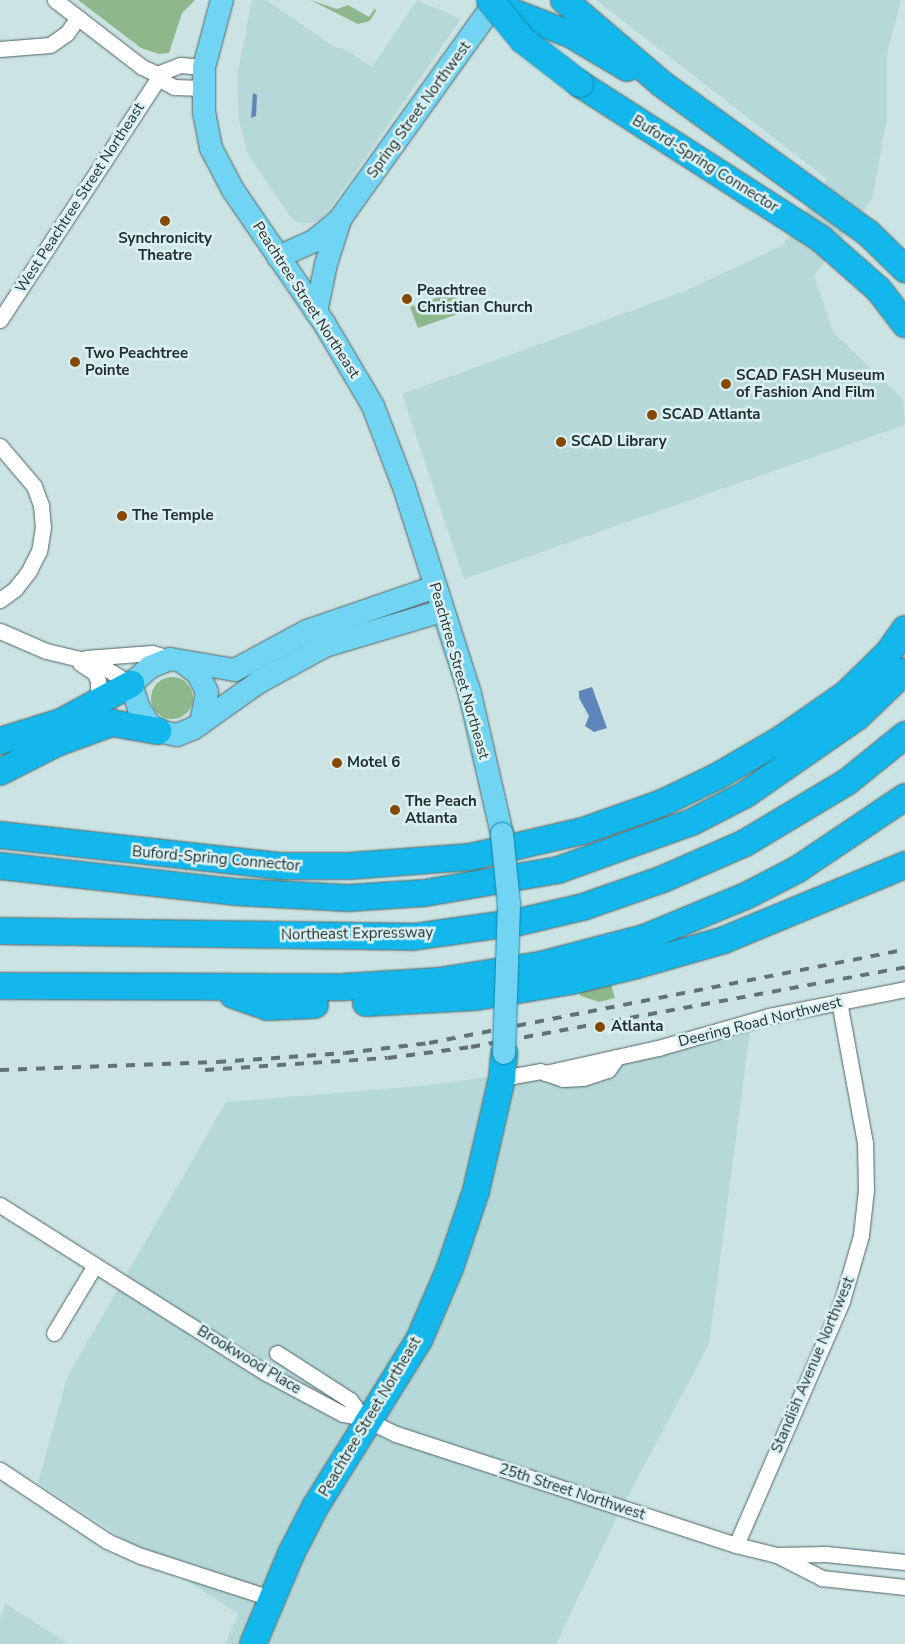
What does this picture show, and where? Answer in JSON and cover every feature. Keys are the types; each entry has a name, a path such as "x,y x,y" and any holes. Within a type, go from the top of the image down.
{"highway":[{"path":"564,0 606,34 662,84 835,207 868,233 905,269"},
{"path":"579,0 606,34"},
{"path":"493,1 572,35 620,65 662,84"},
{"name":"Buford-Spring Connector","path":"493,1 548,50 580,84 822,238 878,290 905,324"},
{"name":"Buford-Spring Connector","path":"0,835 279,866 349,866 470,857 583,831 662,803 718,776 783,738 846,694 889,652 905,629"},
{"name":"Buford-Spring Connector","path":"0,866 235,892 348,898 425,893 558,870 692,822 746,794 857,716 905,671"},
{"path":"0,741 61,722 98,705 131,684"},
{"path":"2,771 57,743 112,723 158,730"},
{"name":"Northeast Expressway","path":"0,931 414,936 519,922 592,904 663,879 745,842 847,782 905,735"},
{"path":"0,986 343,988 439,981 540,966 603,951 676,926 755,892 858,832 905,797"},
{"path":"216,988 267,1007 444,1001 572,981 724,940 905,865"},
{"name":"Peachtree Street Northeast","path":"253,1644 315,1507 366,1420 419,1340 450,1268 476,1191 503,1066"}],"main road":[{"name":"Peachtree Street Northeast","path":"222,0 204,78 211,148 233,190 316,312 373,406 404,487 471,698 502,834 509,904 503,1066"},
{"name":"Spring Street Northwest","path":"278,256 318,238 340,219 493,1"},
{"name":"Spring Street Northwest","path":"316,312 326,264 340,219"},
{"path":"435,587 308,631 235,670 179,661 150,667 131,684 143,717 158,730 177,736 201,723 259,682 325,646 442,611"},
{"path":"179,661 198,674 207,692 201,723"}],"street":[{"path":"55,0 142,67 161,76 163,81 174,87 204,78"},
{"path":"0,49 50,45 67,33 78,17"},
{"path":"161,76 170,66 204,78"},
{"name":"West Peachtree Street Northeast","path":"0,320 161,76"},
{"path":"0,446 34,486 41,505 43,527 39,551 29,571 15,589 0,600"},
{"path":"0,631 25,644 107,667 131,684"},
{"path":"68,657 152,653 179,661"},
{"path":"68,657 95,673 100,688 98,705"},
{"name":"Deering Road Northwest","path":"503,1066 540,1071 563,1079 583,1078 608,1070 617,1057 769,1016 905,990"},
{"name":"Standish Avenue Northwest","path":"736,1545 842,1301 861,1235 866,1190 865,1144 838,1002"},
{"name":"Brookwood Place","path":"0,1206 264,1372 343,1414 366,1420"},
{"path":"54,1333 95,1265"},
{"name":"Brookwood Place","path":"277,1352 350,1400 366,1420"},
{"name":"25th Street Northwest","path":"366,1420 396,1434 736,1545 777,1555 822,1578 905,1588"},
{"path":"0,1470 107,1541 141,1556 273,1599"},
{"name":"25th Street Northwest","path":"777,1555 826,1554 905,1562"}],"shaded area":[{"path":"252,0 266,0 336,48 345,49 372,67 417,0 461,19 327,213 314,223 298,223 291,218 249,156 245,144 239,121 237,76"},
{"path":"596,0 901,0 887,54 887,119 872,199 814,276 833,332 903,399 905,425 464,579 402,394 685,291 783,245 827,179"},
{"path":"750,1031 709,1344 622,1507 556,1644 225,1644 238,1614 38,1483 67,1377 226,1102 422,1086 674,1052"},
{"path":"5,1603 68,1644 0,1644 0,1621"}],"green space":[{"path":"78,0 195,0 182,13 169,53 159,54 141,48"},
{"path":"310,0 337,9 348,5 369,17 375,8 376,11 370,21 358,24"},
{"name":"Peachtree Christian Church","path":"453,292 461,313 418,328 410,307"},
{"path":"172,677 187,683 193,698 187,713 172,719 157,713 151,698 157,683"},
{"path":"609,978 615,998 599,1002 581,996 575,987"}],"water":[{"path":"253,93 257,95 256,116 251,118"},
{"path":"592,687 607,728 594,732 585,726 589,716 579,698 579,691"}],"railway":[{"path":"0,1070 217,1062 345,1053 429,1043 905,950"},
{"path":"205,1070 388,1058 471,1047 905,967"}],"place":[{"name":"Synchronicity Theatre","path":"165,221"},
{"name":"Peachtree Christian Church","path":"407,299"},
{"name":"Two Peachtree Pointe","path":"75,362"},
{"name":"SCAD FASH Museum of Fashion And Film","path":"726,384"},
{"name":"SCAD Atlanta","path":"652,415"},
{"name":"SCAD Library","path":"561,442"},
{"name":"The Temple","path":"122,516"},
{"name":"Motel 6","path":"337,763"},
{"name":"The Peach Atlanta","path":"395,810"},
{"name":"Atlanta","path":"600,1027"}]}
